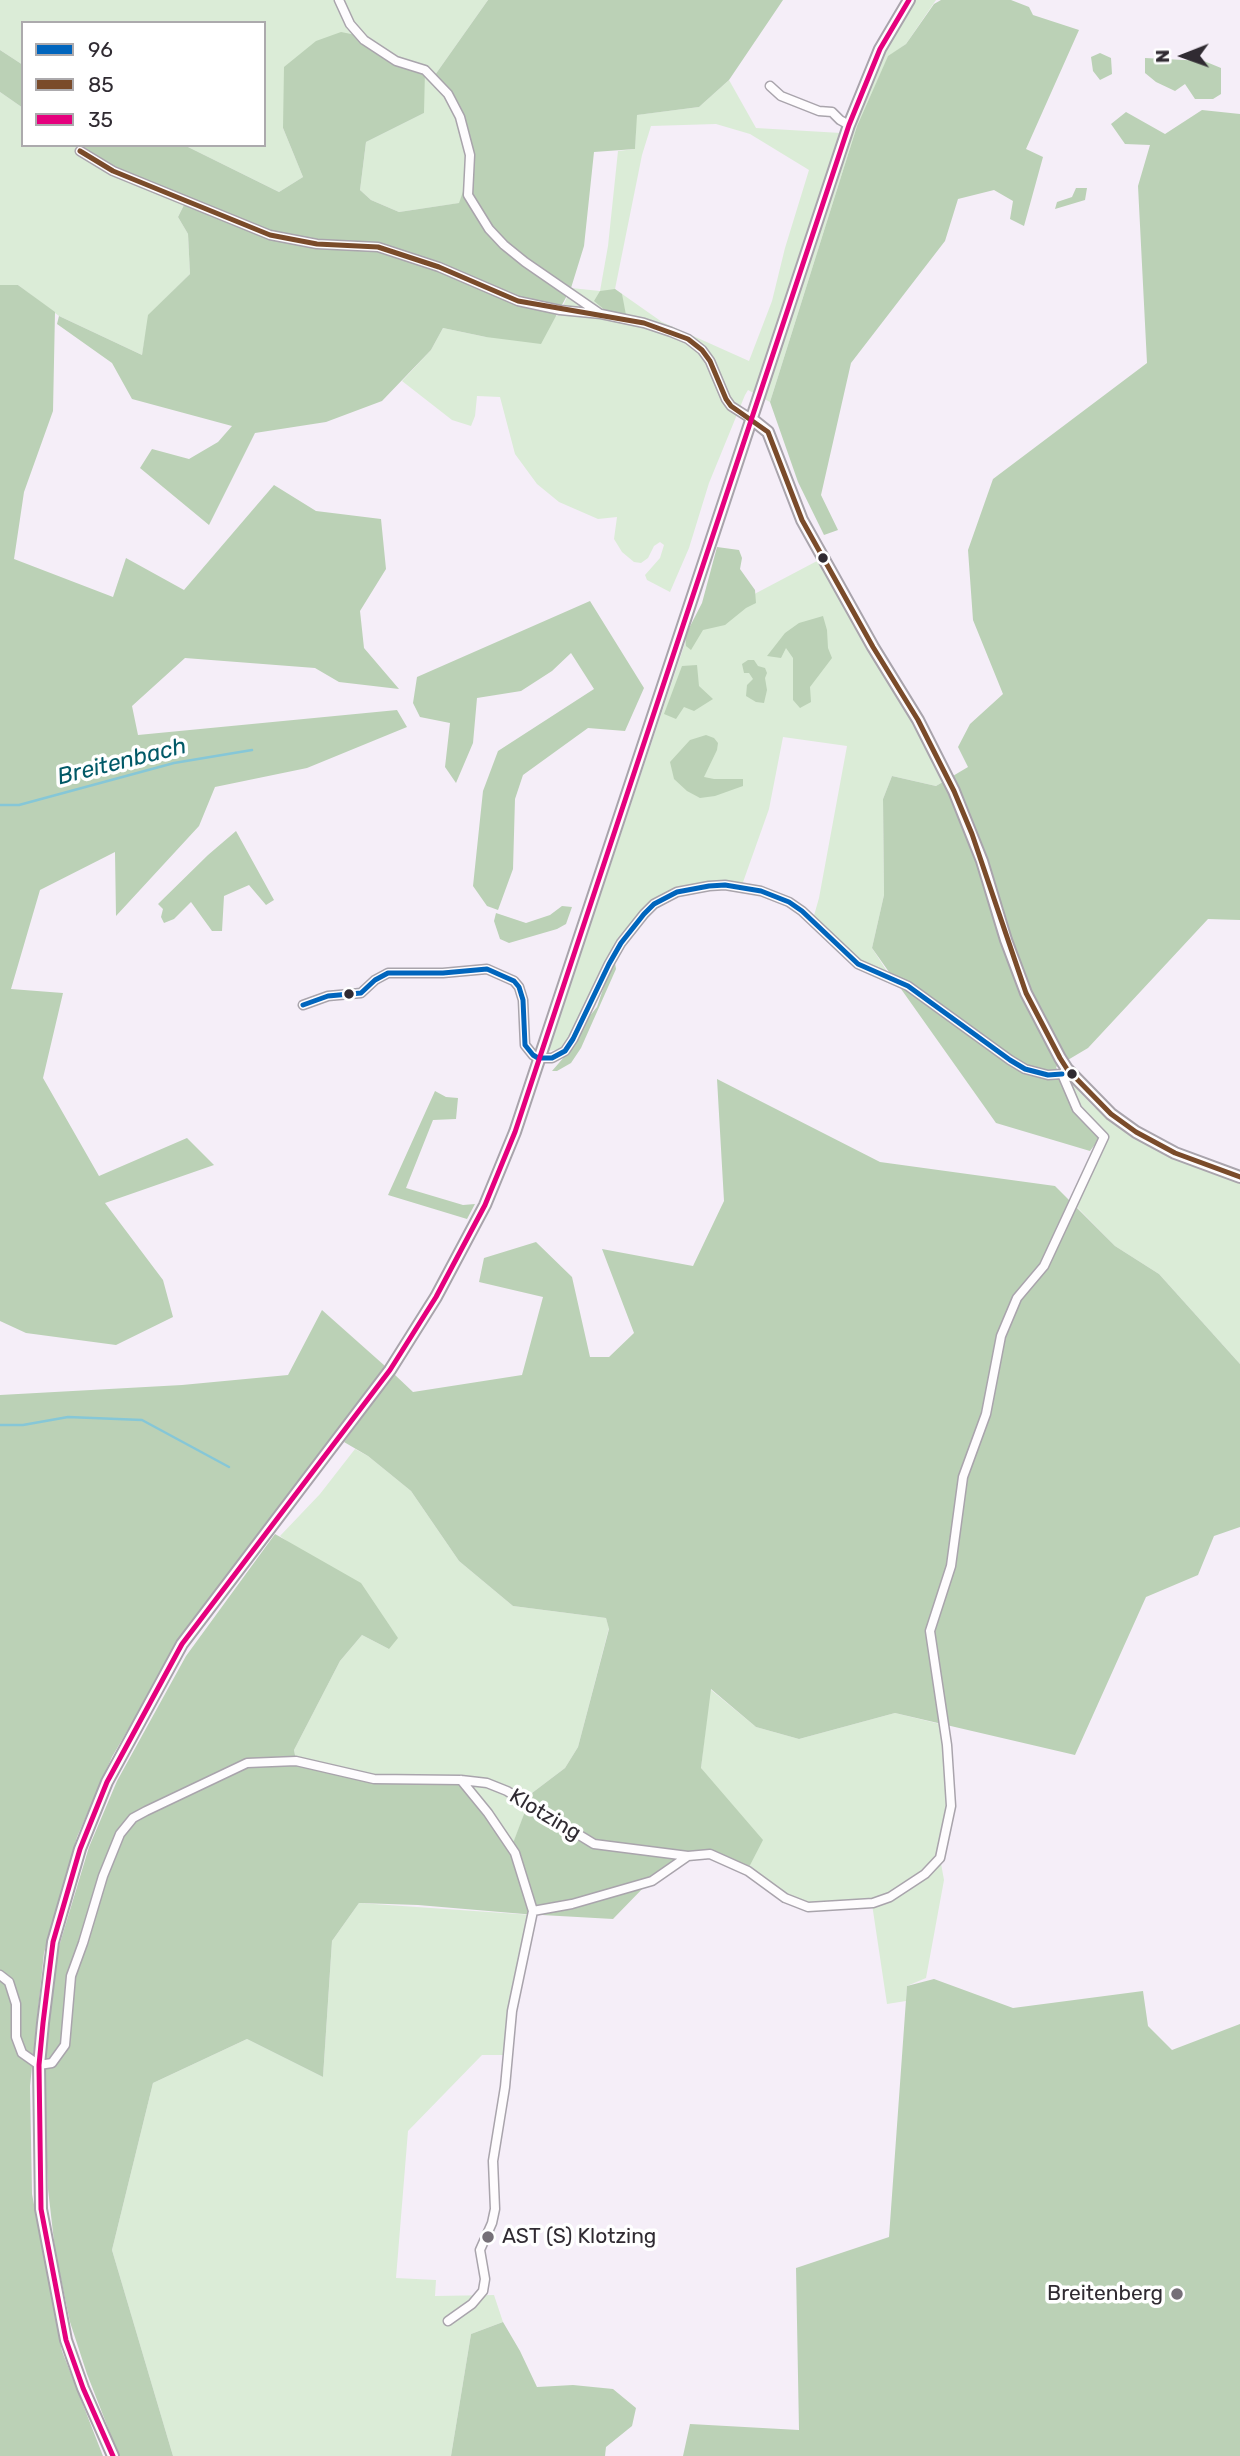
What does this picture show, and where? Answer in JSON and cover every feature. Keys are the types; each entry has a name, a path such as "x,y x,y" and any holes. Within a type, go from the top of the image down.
{"main road":[{"path":"113,2456 83,2388 66,2340 41,2209 39,2065 53,1942 80,1849 107,1782 183,1644 390,1370 436,1297 485,1205 516,1132 538,1058 753,420 849,125 880,49 909,0"},
{"path":"753,420 768,432 802,520 873,647 918,720 954,791 982,861 1026,993 1065,1072 1111,1114 1136,1132 1175,1153 1240,1177"}],"street":[{"path":"339,0 349,24 364,40 396,61 425,70 449,94 460,117 470,155 468,195 489,229 525,262 601,314"},
{"path":"770,86 781,96 819,111 832,112 839,120 849,125"},
{"path":"80,151 113,171 270,235 317,244 378,247 439,267 518,301 644,323 688,339 710,360 726,399 753,420"},
{"path":"303,1005 328,996 361,993 374,980 388,974 486,969 514,981 519,987 523,1000 525,1045 538,1058 552,1058 565,1051 573,1039 621,943 654,904 677,892 725,885 761,891 789,902 858,964 908,986 1026,1069 1048,1075 1065,1072"},
{"name":"Klotzing","path":"39,2065 52,2063 65,2045 71,1976 103,1876 120,1834 133,1818 247,1763 296,1761 374,1779 487,1783 507,1791 594,1844 688,1856 710,1854 748,1871 785,1898 807,1906 873,1903 890,1896 925,1874 940,1858 951,1806 947,1745 930,1631 951,1566 962,1477 986,1414 1001,1336 1017,1298 1044,1266 1104,1137 1076,1109 1065,1072"},
{"path":"448,2321 472,2304 483,2291 485,2279 480,2250 495,2209 493,2161 505,2087 512,2011 533,1910 515,1853 461,1780"},
{"path":"533,1910 572,1904 652,1881 688,1856"},
{"path":"0,1975 9,1982 16,2004 16,2037 22,2053 39,2065"}],"green space":[{"path":"0,0 488,0 435,75 451,95 471,169 460,203 399,212 371,200 360,190 366,142 424,113 283,128 303,177 279,192 188,147 266,147 266,21 21,21 21,64 0,50"},
{"path":"488,0 783,0 729,80 699,107 637,115 635,149 594,152 584,246 571,288 541,344 443,328 431,350 382,401 326,422 255,433 209,525 140,468 152,449 189,459 218,442 232,426 132,399 112,363 57,324 59,316 142,355 148,315 190,274 188,234 178,217 184,205 169,193 111,168 80,147 188,147 279,192 303,177 283,128 284,67 316,41 341,32 356,35 392,60 425,70 424,113 366,142 360,190 371,200 399,212 459,203 471,169 451,95 435,75"},
{"path":"904,0 936,0 906,44 888,57 857,126 770,402 748,390 745,395 709,483 689,548 670,592 647,580 645,575 660,558 664,545 660,542 654,546 648,558 641,563 634,562 622,552 614,539 617,517 598,519 559,502 537,484 515,454 500,397 477,396 471,426 452,420 402,381 431,350 443,328 486,337 559,315 571,288 600,291 608,246 618,151 635,149 636,115 699,107 729,80 756,128 841,133 876,46","holes":["716,124 750,134 809,170 772,301 749,361 662,322 615,289 642,155 651,126"]},
{"path":"941,0 1011,0 1029,7 1033,15 1079,30 1026,149 1043,157 1024,226 1010,219 1013,201 994,190 958,199 945,241 851,363 821,495 838,530 824,535 798,482 770,402 857,126 888,56 906,44 934,4"},
{"path":"0,50 21,64 21,107 0,92"},
{"path":"1100,53 1111,58 1112,74 1100,80 1093,71 1091,57"},
{"path":"1145,58 1204,61 1221,68 1221,94 1213,99 1195,99 1185,84 1175,91 1156,82 1145,73"},
{"path":"0,92 21,107 21,147 80,147 111,168 169,193 184,205 178,217 188,234 190,274 149,315 142,355 59,316 18,285 0,285"},
{"path":"1202,110 1240,114 1240,920 1208,919 1088,1048 1056,1067 1074,1109 1100,1138 1090,1151 996,1123 872,948 884,895 883,799 892,776 936,786 968,767 958,747 970,724 1003,694 973,620 968,550 993,479 1147,363 1138,186 1150,145 1125,144 1111,124 1126,112 1165,134"},
{"path":"1076,188 1087,188 1085,200 1055,209 1057,202 1072,197"},
{"path":"0,285 18,285 55,312 53,411 24,492 14,559 113,597 126,558 184,590 274,485 316,511 381,519 386,569 360,611 364,648 399,689 339,682 315,668 185,658 132,706 138,735 397,710 407,727 307,768 215,787 199,826 116,916 115,852 40,890 11,989 63,993 43,1078 99,1176 187,1138 214,1165 105,1203 163,1280 173,1317 116,1345 26,1333 0,1321"},
{"path":"615,289 622,294 626,315 606,311 594,301 600,291"},
{"path":"717,547 739,550 742,558 740,569 755,590 756,603 725,625 703,630 691,650 686,646 685,636 702,603"},
{"path":"817,561 948,779 936,786 892,776 883,799 884,895 872,948 890,976 851,959 813,919 847,746 783,737 769,809 742,885 683,889 643,914 616,952 569,1048 548,1051 690,628"},
{"path":"590,601 644,688 625,731 588,728 523,775 515,799 513,869 498,910 487,906 473,886 483,791 498,751 594,689 571,653 552,671 521,691 477,698 473,743 456,783 445,767 450,723 420,717 413,703 417,677"},
{"path":"823,616 832,658 810,687 811,702 800,708 793,700 793,658 786,648 781,658 767,656 785,633 799,623"},
{"path":"754,660 758,666 765,668 767,673 764,703 746,696 747,685 753,679 749,673 744,673 742,664"},
{"path":"697,665 699,686 713,699 694,711 684,707 676,719 664,714 682,666"},
{"path":"706,735 718,743 704,777 743,779 743,786 715,796 700,798 674,779 670,762 690,740"},
{"path":"236,831 274,900 266,905 249,885 224,896 222,931 212,931 191,902 174,919 164,923 161,917 163,909 158,904"},
{"path":"562,906 572,907 566,924 557,929 509,943 500,939 494,921 496,913 526,923 550,915"},
{"path":"615,963 616,969 581,1048 571,1063 552,1071 571,1049 597,1007 609,971"},
{"path":"717,1079 880,1162 1055,1186 1115,1246 1159,1274 1240,1364 1240,1527 1214,1536 1198,1575 1146,1597 1075,1755 895,1713 799,1739 756,1727 711,1689 701,1768 763,1840 747,1871 710,1854 688,1856 647,1884 613,1919 359,1903 332,1941 323,2077 247,2039 153,2083 112,2250 173,2456 119,2456 70,2322 55,2250 48,2189 44,2103 44,2042 57,1953 89,1847 117,1781 186,1656 275,1534 361,1583 398,1638 389,1649 362,1635 340,1661 294,1750 296,1760 374,1778 461,1777 513,1843 532,1793 565,1768 578,1747 609,1629 606,1618 513,1606 459,1561 411,1491 368,1456 344,1442 394,1374 413,1392 522,1375 543,1297 479,1282 484,1258 536,1242 572,1277 590,1357 609,1357 634,1333 602,1249 693,1266 724,1201"},
{"path":"1071,1083 1094,1107 1158,1150 1240,1183 1240,1364 1159,1274 1115,1246 1073,1203 1108,1138 1080,1109 1067,1085"},
{"path":"435,1091 446,1097 458,1098 456,1119 433,1120 406,1188 463,1205 475,1204 467,1219 388,1195"},
{"path":"322,1310 385,1366 183,1635 112,1757 77,1837 44,1953 30,2086 32,2194 62,2351 103,2456 0,2456 0,1395 182,1385 288,1375"},
{"path":"355,1449 368,1456 411,1491 459,1561 513,1606 606,1618 609,1628 578,1747 565,1768 532,1793 513,1844 374,1778 296,1760 294,1750 340,1661 362,1635 389,1649 292,1545 280,1536 320,1494"},
{"path":"710,1689 756,1727 799,1739 895,1713 944,1725 951,1806 940,1858 944,1880 926,1978 907,1986 906,2001 887,2004 872,1904 808,1906 785,1898 748,1871 701,1768"},
{"path":"359,1903 532,1915 508,2055 482,2055 408,2131 396,2278 436,2280 435,2296 494,2295 503,2322 471,2334 451,2456 173,2456 112,2250 153,2083 247,2039 323,2077 332,1941"},
{"path":"934,1979 1013,2008 1143,1991 1148,2026 1172,2050 1240,2024 1240,2456 683,2456 690,2424 799,2430 796,2268 889,2237 907,1986"},
{"path":"503,2322 537,2387 573,2385 613,2389 636,2408 632,2426 606,2447 605,2456 451,2456 471,2334"}],"waterway":[{"name":"Breitenbach","path":"0,805 19,805 174,763 252,750"},
{"path":"0,1425 23,1425 68,1417 142,1420 229,1467"}],"transit line":[{"name":"35","path":"113,2456 83,2388 66,2340 41,2209 39,2065 43,2023 53,1942 80,1849 107,1782 182,1644 390,1370 436,1297 485,1205 515,1132 849,125 880,49 909,0"},
{"name":"85","path":"80,151 113,171 270,235 317,244 378,247 439,267 518,301 644,323 688,339 702,350 731,406 768,432 802,520 873,647 918,720 954,791 972,834 1026,993 1067,1069 1111,1114 1136,1132 1175,1153 1240,1177"},
{"name":"96","path":"303,1005 328,996 361,993 375,980 388,973 443,973 487,969 514,981 519,987 523,1000 525,1045 538,1058 552,1058 565,1051 573,1039 609,964 621,943 644,914 654,904 677,892 725,885 761,891 789,902 858,964 908,986 1010,1060 1025,1069 1048,1075 1062,1074"}],"place":[{"name":"AST (S) Klotzing","path":"488,2237"},
{"name":"Breitenberg","path":"1177,2294"}]}
